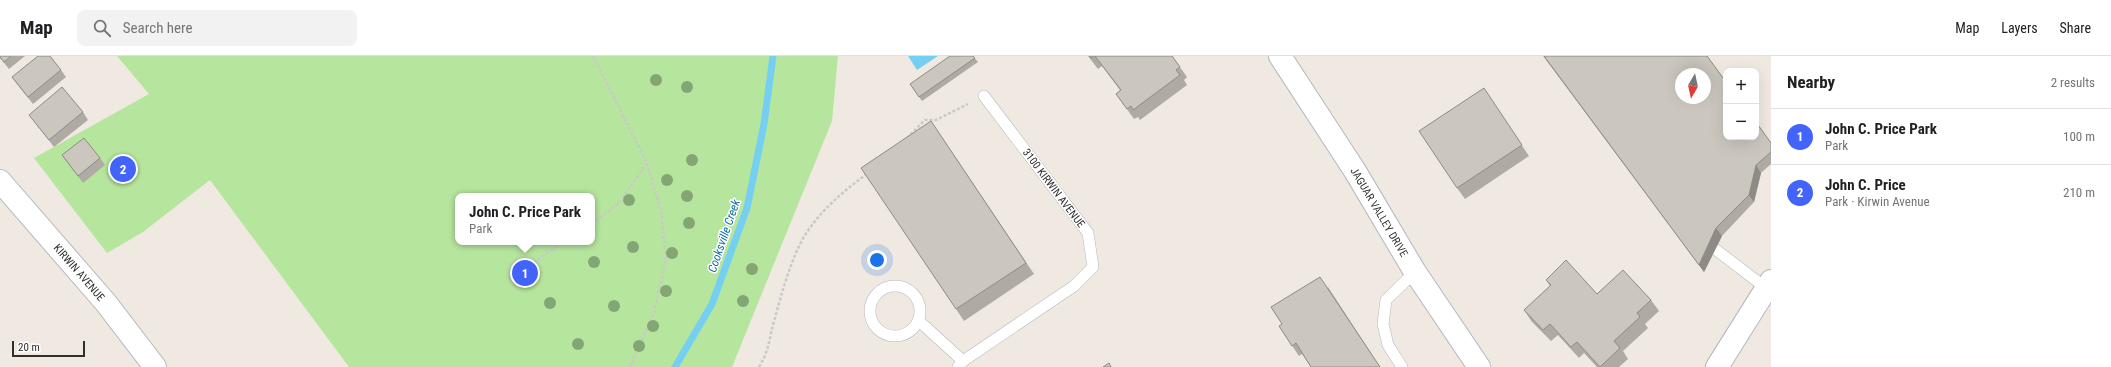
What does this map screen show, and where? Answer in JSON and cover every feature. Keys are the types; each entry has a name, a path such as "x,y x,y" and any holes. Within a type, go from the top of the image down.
{"street":[{"name":"JAGUAR VALLEY DRIVE","path":"1280,56 1355,171 1416,272 1479,367"},
{"name":"KIRWIN AVENUE","path":"0,181 106,303 155,367"},
{"path":"1717,367 1769,284"}],"lane":[{"name":"3100 KIRWIN AVENUE","path":"960,364 1074,286 1093,267 1088,233 984,96"},
{"path":"1715,249 1769,284"},
{"path":"1402,367 1388,345 1383,324 1386,300 1416,272"},
{"path":"919,321 911,331 900,337 883,334 876,329 872,322 870,305 880,291 887,287 904,287 911,291 920,305 919,321 960,364"}],"path":[{"path":"593,56 647,163 661,211 666,260 654,313 630,367"},
{"path":"904,142 925,120 936,120 984,96"},
{"path":"595,222 620,202 647,163"},
{"path":"760,367 768,353 774,319 792,264 806,233 826,208 873,169"},
{"path":"509,279 559,245"}],"green space":[{"path":"117,56 838,56 832,121 732,367 349,367 210,180 143,232 107,253 34,158 149,94"}],"water":[{"path":"908,56 938,56 917,70"}],"building":[{"path":"0,56 11,56 4,62"},
{"path":"38,56 50,56 61,70 28,97 12,77"},
{"path":"950,56 973,56 975,58 919,97 910,84"},
{"path":"1095,56 1172,56 1180,67 1176,70 1180,75 1133,110 1131,106 1127,109 1116,94 1121,90"},
{"path":"1544,56 1707,56 1723,78 1723,140 1759,140 1759,126 1771,143 1771,152 1756,165 1749,195 1716,228 1699,265"},
{"path":"62,87 83,112 49,140 29,115"},
{"path":"1484,88 1522,145 1457,188 1419,131"},
{"path":"931,121 1026,263 956,309 861,168"},
{"path":"84,138 100,158 78,176 62,155"},
{"path":"1566,260 1597,294 1623,270 1651,300 1637,313 1640,317 1614,341 1620,348 1600,367 1577,342 1571,347 1550,324 1543,330 1524,310 1551,285 1546,280"},
{"path":"1320,277 1380,367 1311,367 1296,343 1292,346 1279,326 1282,324 1271,307"},
{"path":"1109,363 1111,367 1103,367"}],"waterway":[{"name":"Cooksville Creek","path":"675,367 712,304 747,208 764,124 773,56"}],"place":[{"name":"John C. Price","path":"123,169"},
{"name":"John C. Price Park","path":"525,273"}]}
